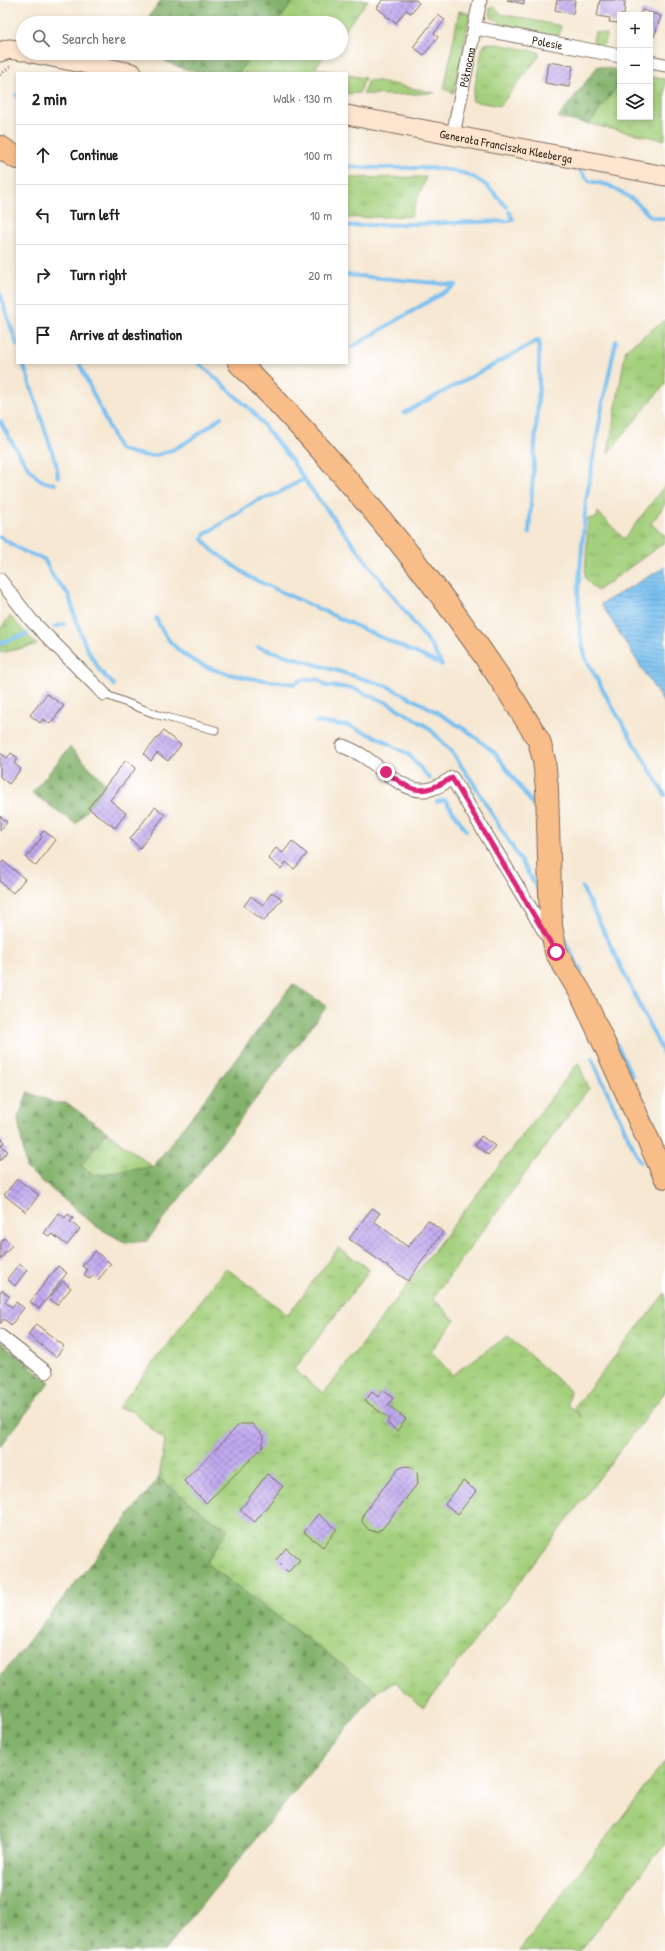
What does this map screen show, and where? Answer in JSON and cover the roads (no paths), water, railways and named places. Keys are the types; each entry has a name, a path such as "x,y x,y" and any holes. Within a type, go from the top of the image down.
{"highway":[{"path":"0,147 16,157"},
{"path":"240,364 292,416 331,460 427,575 474,638 539,741 544,760 548,789 550,914 556,952 582,995 665,1177"}],"main road":[{"path":"67,60 127,72"},
{"name":"Generała Franciszka Kleeberga","path":"348,114 665,176"}],"street":[{"name":"Północna","path":"453,135 480,0"},
{"name":"Polesie","path":"475,28 617,55"},
{"path":"653,63 665,65"},
{"path":"0,580 31,620 104,694"},
{"path":"344,746 362,755 414,790 436,788 452,778 556,952"},
{"path":"0,1336 46,1372"}],"lane":[{"path":"104,694 158,715 215,730"}],"water":[{"path":"665,567 665,705 601,604"}],"waterway":[{"path":"348,166 363,168 436,168 469,175 486,185 507,207"},
{"path":"576,166 589,181 608,185 635,201 651,217 665,219"},
{"path":"348,226 510,221 513,219 509,212"},
{"path":"348,275 456,285 352,347"},
{"path":"0,294 16,342"},
{"path":"404,413 539,340 539,385 529,533"},
{"path":"616,341 603,402 586,501 578,593 580,632 585,657 609,701 665,795"},
{"path":"23,364 56,463 58,477"},
{"path":"79,364 119,449 134,454 150,456 159,455 178,447 206,429 221,417"},
{"path":"200,364 252,411 292,461 308,485 432,647 442,665"},
{"path":"0,421 18,453 35,475 43,481 55,484"},
{"path":"204,535 256,501 276,494 304,479"},
{"path":"0,537 23,551 44,559 54,578 69,595 76,621 86,647 101,672 114,685"},
{"path":"203,539 212,550 251,578 442,665"},
{"path":"156,618 166,637 180,651 196,662 214,670 254,679 294,684 301,680 318,679 326,686 352,688 388,703 428,727 451,751 474,784 542,896"},
{"path":"54,627 64,624"},
{"path":"0,643 27,634"},
{"path":"258,647 387,686 428,707 466,730 495,753 539,813"},
{"path":"316,722 349,726 381,739 409,755 430,779"},
{"path":"437,802 445,800 466,830"},
{"path":"582,887 665,1057"},
{"path":"563,937 581,972"},
{"path":"610,1030 632,1076"},
{"path":"592,1059 640,1162"},
{"path":"646,1107 664,1147"}]}
